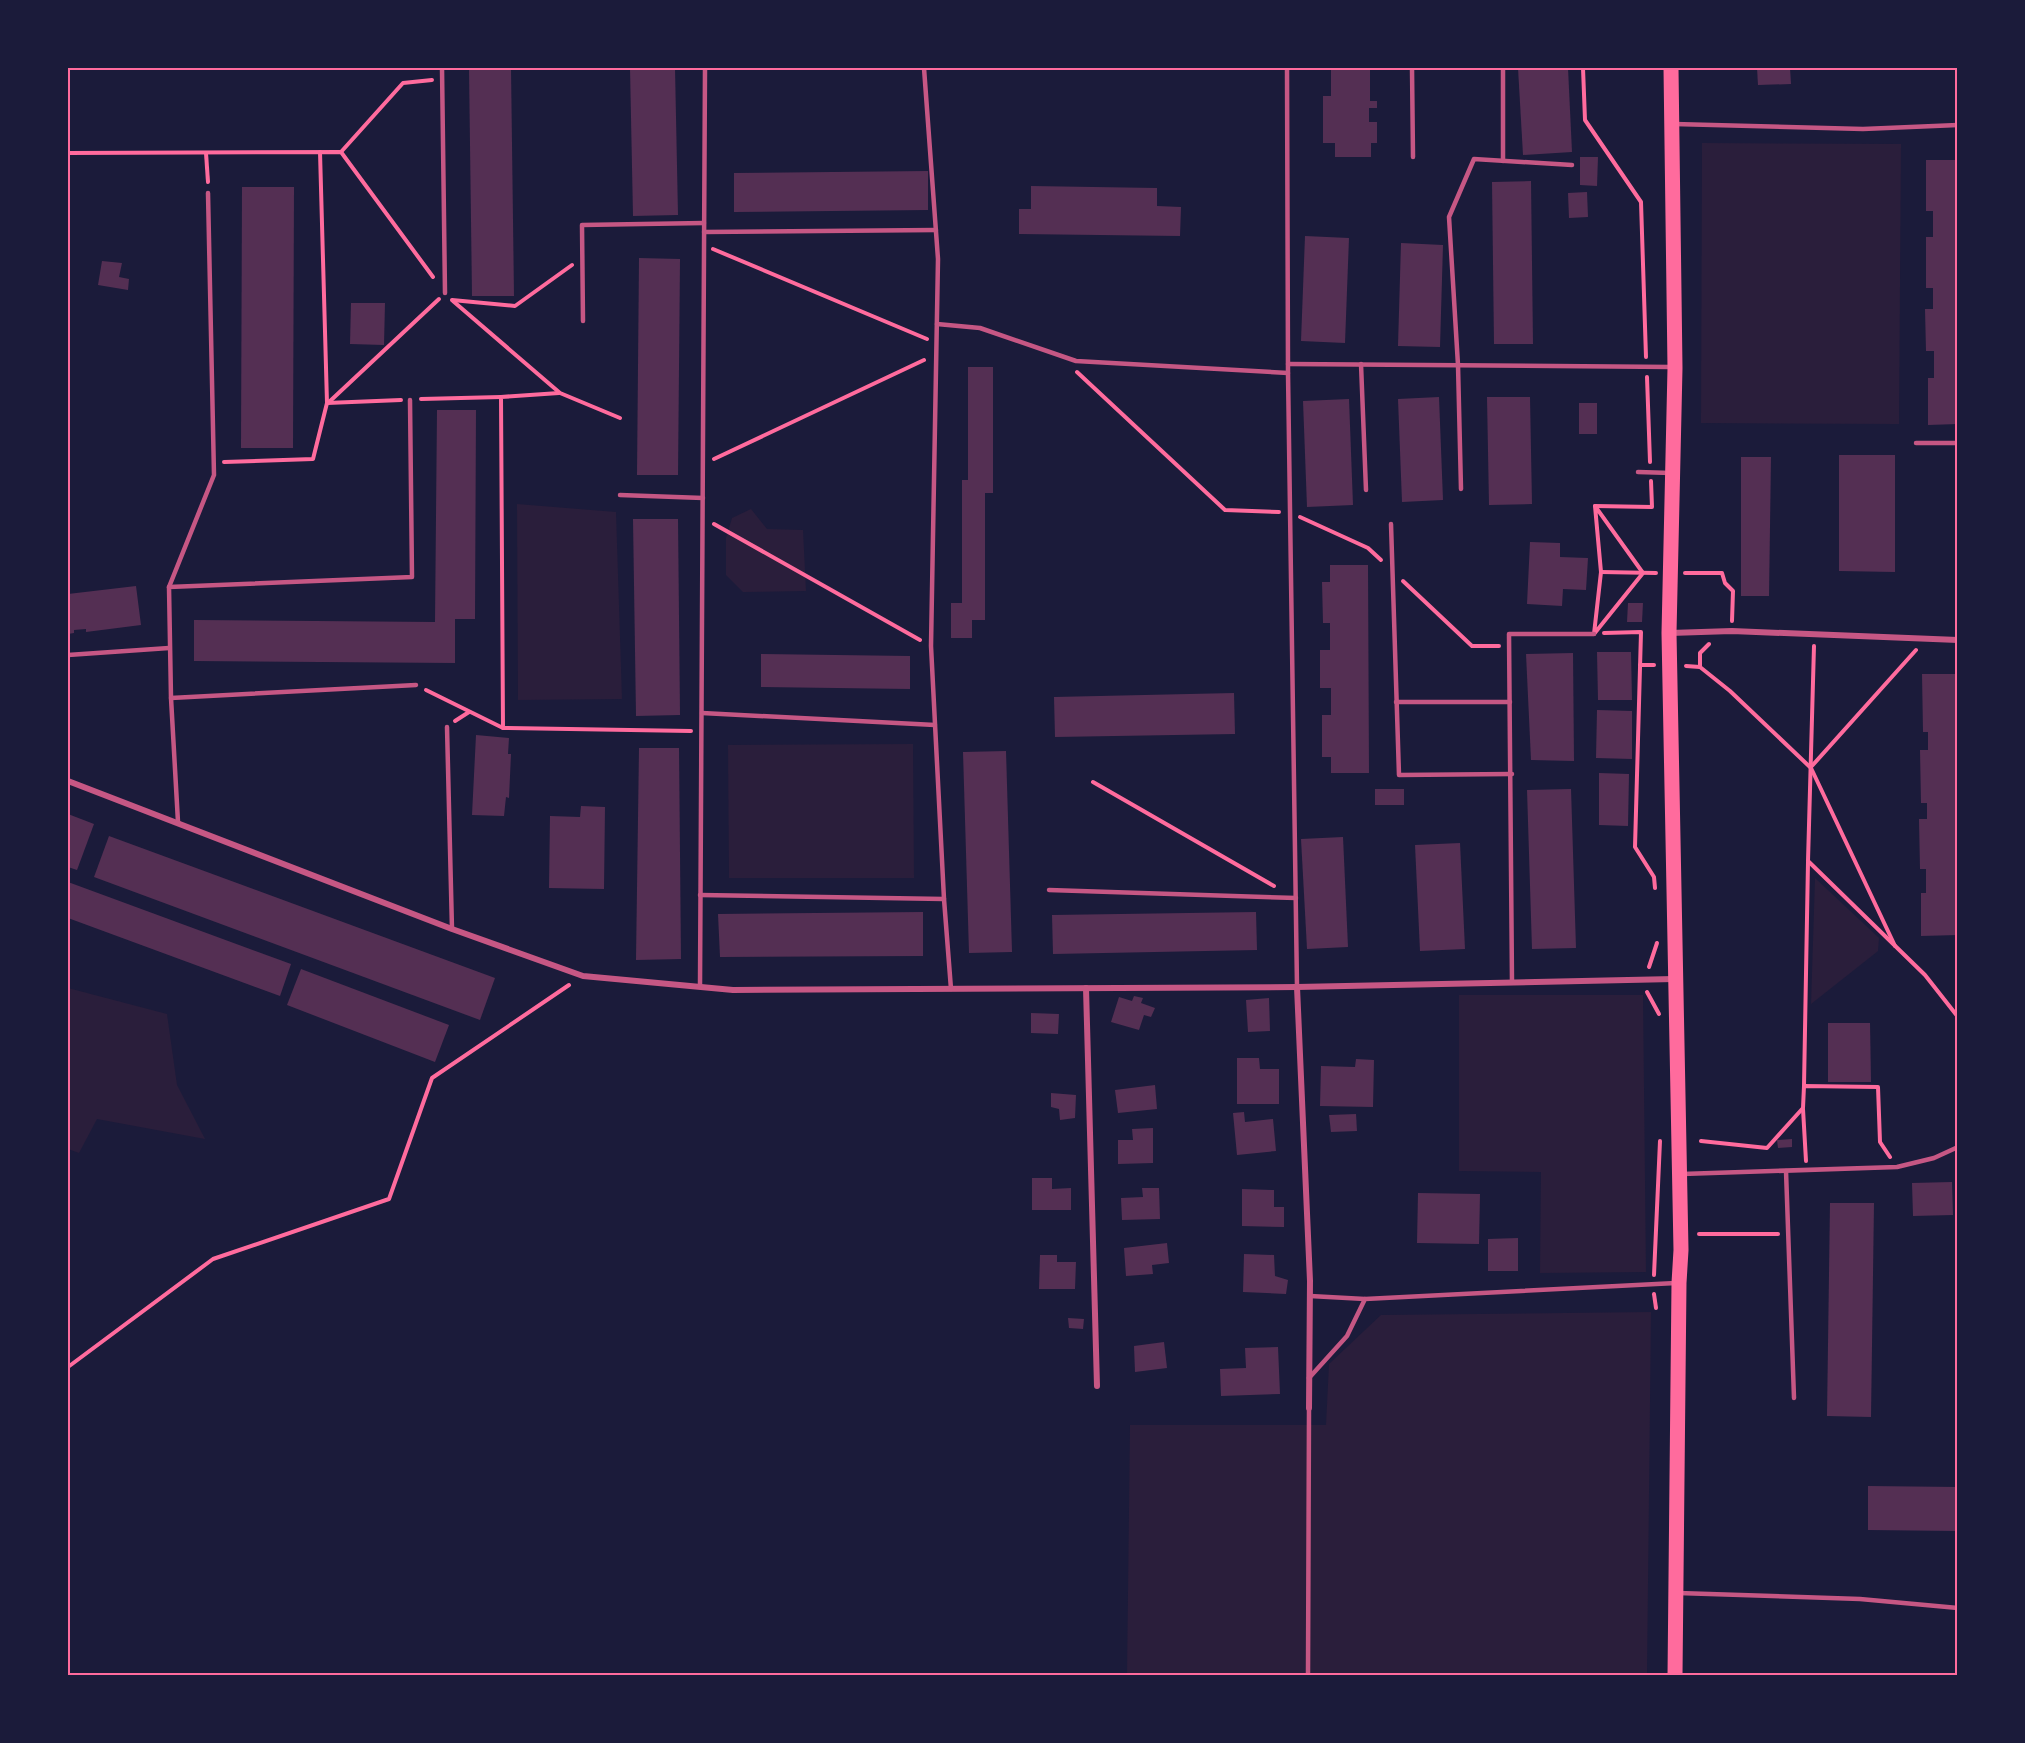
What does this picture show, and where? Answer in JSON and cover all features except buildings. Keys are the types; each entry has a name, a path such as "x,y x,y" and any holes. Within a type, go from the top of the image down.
{"main road":[{"path":"1671,68 1675,368 1669,633 1681,1250 1675,1676"}],"street":[{"path":"1669,633 1732,631 1958,640"},
{"path":"68,781 452,929 582,976 732,990 1297,987 1676,979"},
{"path":"1297,987 1310,1296 1309,1408"},
{"path":"1086,988 1097,1386"}],"lane":[{"path":"442,68 445,293"},
{"path":"700,987 705,68"},
{"path":"924,68 938,259 931,646 951,989"},
{"path":"1287,68 1288,373 1297,987"},
{"path":"1412,68 1413,157"},
{"path":"1503,68 1503,161"},
{"path":"1672,124 1863,129 1958,125"},
{"path":"1461,489 1458,365 1449,217 1474,159 1572,165"},
{"path":"178,822 169,648 169,587 214,475 208,193"},
{"path":"583,321 582,225 704,223"},
{"path":"704,232 936,230"},
{"path":"937,324 980,328 1076,361 1288,373"},
{"path":"1288,364 1675,368"},
{"path":"1361,364 1366,490"},
{"path":"169,587 412,577 410,400"},
{"path":"1916,443 1958,443"},
{"path":"1638,472 1673,473"},
{"path":"620,495 703,498"},
{"path":"1391,524 1399,775 1512,774"},
{"path":"1512,982 1509,634 1594,634"},
{"path":"68,655 169,648"},
{"path":"171,698 416,685"},
{"path":"1396,702 1510,702"},
{"path":"702,713 935,725"},
{"path":"447,727 452,929"},
{"path":"1049,890 1296,898"},
{"path":"700,895 944,899"},
{"path":"1679,1174 1897,1167 1934,1158 1958,1147"},
{"path":"1786,1171 1794,1398"},
{"path":"1310,1296 1365,1299 1679,1283"},
{"path":"1309,1378 1347,1336 1365,1299"},
{"path":"1308,1676 1309,1408"},
{"path":"1675,1593 1860,1599 1958,1608"}],"path":[{"path":"1583,68 1585,120 1641,202 1652,507 1595,506"},
{"path":"68,153 341,152 403,83 442,80"},
{"path":"214,462 313,459 327,403 320,152"},
{"path":"341,152 452,300 560,393 620,418"},
{"path":"206,153 208,193"},
{"path":"704,245 936,343"},
{"path":"452,300 515,306 582,257"},
{"path":"327,403 445,293"},
{"path":"703,464 936,354"},
{"path":"327,403 560,393"},
{"path":"501,397 503,729"},
{"path":"1594,634 1601,572 1595,506"},
{"path":"1595,506 1643,573"},
{"path":"702,518 931,646"},
{"path":"1601,572 1722,573 1725,583 1733,591 1732,631"},
{"path":"1594,634 1643,573"},
{"path":"1594,634 1641,632 1635,847 1654,877 1655,900"},
{"path":"1807,1171 1803,1108 1814,634"},
{"path":"1811,768 1925,639"},
{"path":"1712,640 1700,653 1700,667 1730,691 1811,768 1895,946"},
{"path":"416,685 503,729 701,731"},
{"path":"447,727 470,712"},
{"path":"1093,782 1296,898"},
{"path":"1808,861 1925,975 1958,1017"},
{"path":"1657,933 1657,944 1645,980 1648,995 1659,1014 1659,1026"},
{"path":"68,1367 213,1259 390,1199 432,1078 582,976"},
{"path":"1804,1086 1878,1087 1880,1142 1897,1167"},
{"path":"1701,1140 1767,1148 1803,1108"},
{"path":"1656,1308 1653,1284 1660,1130"},
{"path":"1699,1234 1788,1233"}],"shaded area":[{"path":"1702,143 1901,144 1899,424 1701,423"},
{"path":"517,504 616,512 622,699 518,700"},
{"path":"751,509 767,529 803,530 806,591 743,592 726,575 726,538 732,518"},
{"path":"913,744 914,878 729,878 728,745"},
{"path":"1815,878 1879,938 1878,951 1811,1004"},
{"path":"68,988 167,1014 177,1085 205,1139 97,1119 79,1153 68,1149"},
{"path":"1459,995 1643,995 1646,1272 1540,1273 1541,1172 1459,1171"},
{"path":"1651,1312 1647,1675 1127,1676 1130,1425 1326,1425 1329,1364 1381,1315"}]}
